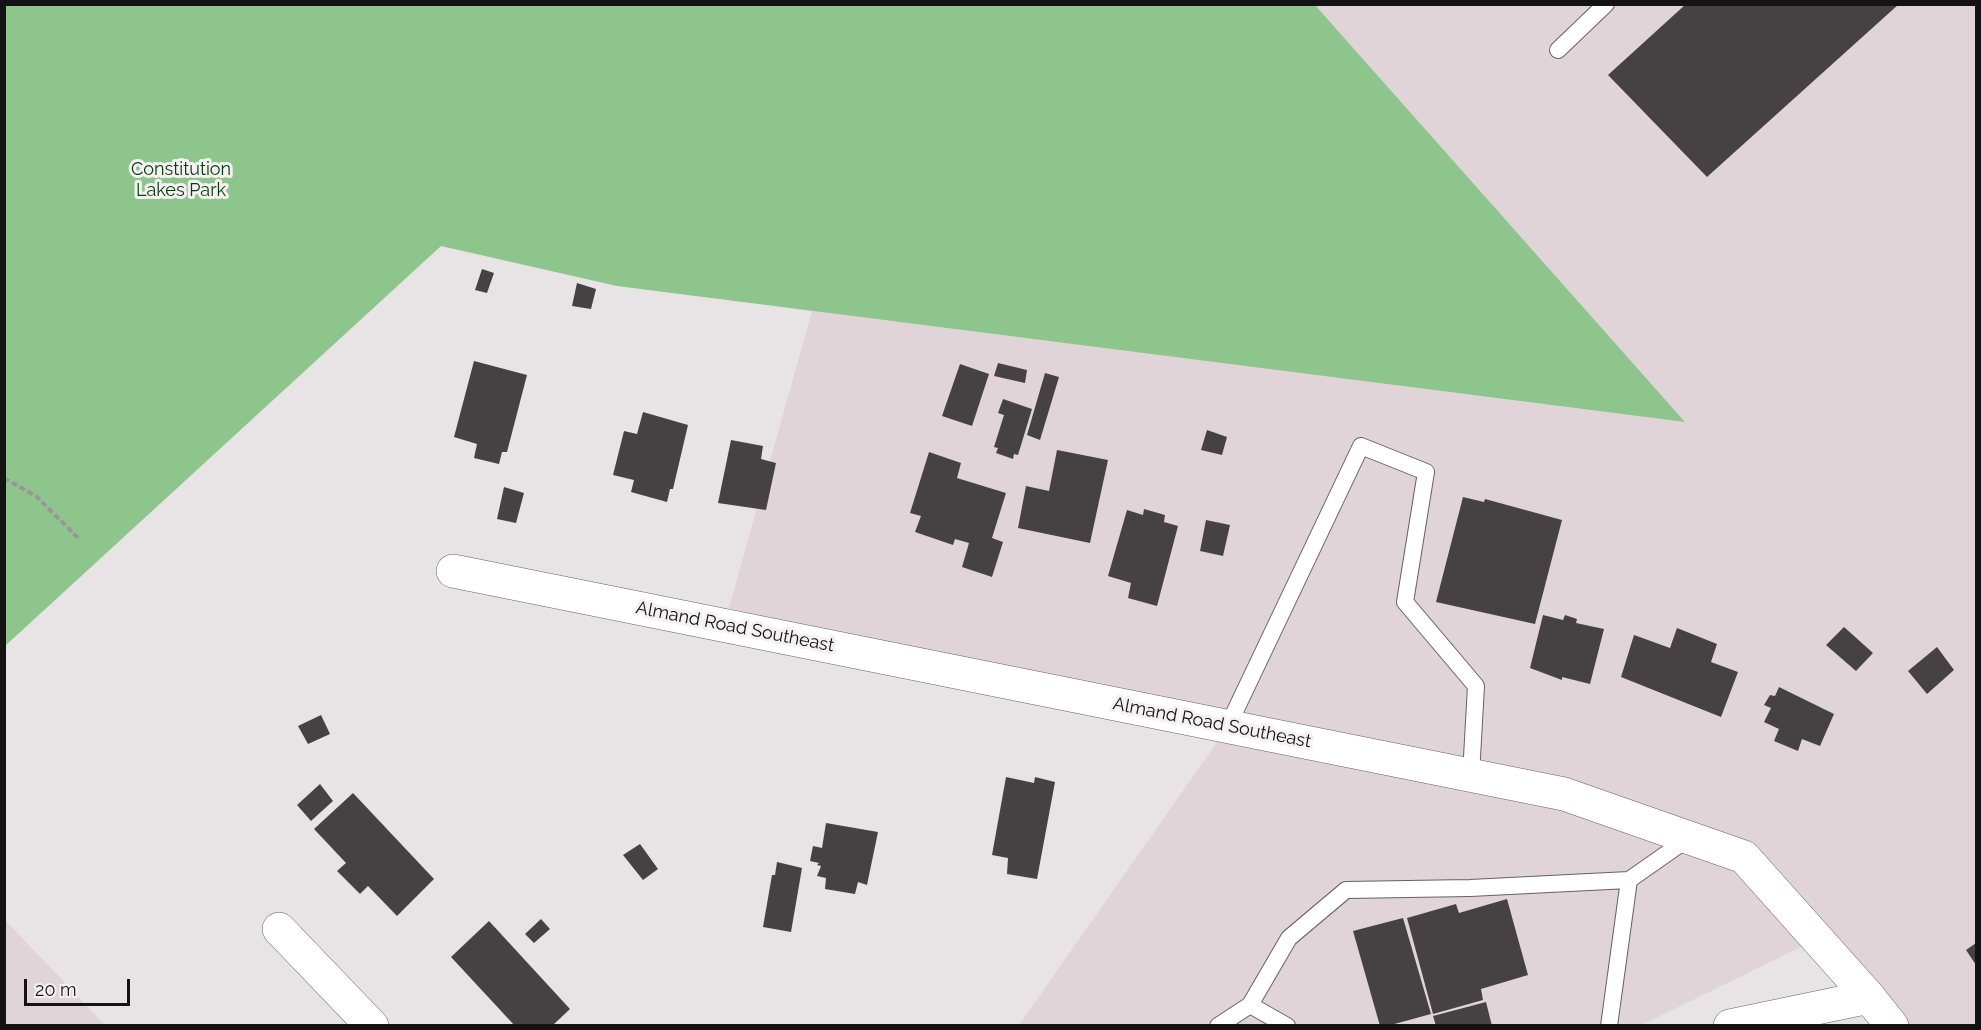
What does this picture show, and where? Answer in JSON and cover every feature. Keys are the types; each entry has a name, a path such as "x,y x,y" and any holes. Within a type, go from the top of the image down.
{"street":[{"name":"Almand Road Southeast","path":"453,571 1564,794 1744,857 1869,997 1892,1026"},
{"path":"279,929 372,1026"},
{"path":"1730,1026 1869,997"}],"lane":[{"path":"1558,50 1606,4"},
{"path":"1228,726 1361,446 1426,472 1405,602 1476,686 1471,775"},
{"path":"1218,1026 1250,1005 1289,938 1346,890 1470,888 1629,880 1689,838"},
{"path":"1609,1026 1629,880"},
{"path":"1250,1005 1287,1026"}],"path":[{"path":"4,478 36,496 79,539"}],"shaded area":[{"path":"1315,5 1976,5 1976,1025 1899,1025 1821,937 1642,1025 1019,1025 1222,735 729,608 812,311 1684,422"},
{"path":"5,920 105,1025 5,1025"}],"green space":[{"name":"Constitution Lakes Park","path":"5,4 1315,5 1685,422 617,286 441,246 5,646"}],"building":[{"path":"1686,4 1899,4 1707,177 1608,75"},
{"path":"482,269 494,273 487,293 475,290"},
{"path":"577,283 596,289 591,309 572,306"},
{"path":"474,361 527,375 507,452 502,452 499,464 474,458 477,444 454,437"},
{"path":"998,363 1027,370 1025,383 994,376"},
{"path":"960,364 989,374 972,426 942,416"},
{"path":"1045,373 1059,377 1040,440 1027,435"},
{"path":"1003,399 1032,409 1018,455 1014,454 1013,459 996,453 998,448 994,447 1004,415 998,413"},
{"path":"643,412 688,425 673,489 670,489 667,502 631,492 634,480 613,475 624,431 637,434"},
{"path":"1207,430 1227,437 1222,455 1201,450"},
{"path":"731,440 763,446 761,459 776,463 766,510 718,503"},
{"path":"1057,450 1108,460 1090,543 1018,528 1026,486 1049,491"},
{"path":"929,452 961,463 957,478 1006,493 992,538 1003,542 992,577 962,567 969,543 955,539 953,545 915,532 921,516 910,513"},
{"path":"504,487 524,493 516,523 497,519"},
{"path":"1463,497 1484,502 1485,499 1562,520 1535,624 1436,602"},
{"path":"1144,509 1165,515 1164,522 1178,526 1157,606 1128,598 1131,583 1108,576 1127,510 1143,515"},
{"path":"1206,520 1230,525 1223,556 1200,551"},
{"path":"1543,615 1563,620 1565,615 1577,619 1576,623 1604,629 1590,684 1562,677 1562,680 1530,668"},
{"path":"1844,627 1873,653 1856,671 1826,645"},
{"path":"1677,628 1717,644 1711,662 1738,672 1721,717 1621,677 1634,635 1670,648"},
{"path":"1937,647 1954,670 1927,694 1908,671"},
{"path":"1779,687 1834,714 1820,746 1802,739 1798,751 1774,741 1779,729 1764,722 1771,708 1764,705 1770,695 1775,696"},
{"path":"321,715 330,734 308,744 298,726"},
{"path":"1006,777 1034,783 1035,777 1055,782 1037,879 1007,874 1008,858 992,855"},
{"path":"320,784 333,801 311,821 297,805"},
{"path":"353,793 434,879 397,916 368,886 360,894 337,871 346,863 314,829"},
{"path":"826,823 878,832 867,885 858,882 855,894 825,889 826,878 817,876 821,866 817,865 819,863 810,861 813,846 822,848"},
{"path":"640,844 658,869 643,880 623,855"},
{"path":"777,862 802,868 791,932 763,927 772,875 775,875"},
{"path":"1507,899 1528,975 1481,989 1483,1000 1433,1014 1407,918 1456,904 1459,913"},
{"path":"1403,918 1431,1014 1380,1026 1353,931"},
{"path":"541,919 550,929 534,943 525,934"},
{"path":"489,921 570,1009 552,1026 515,1026 451,957"},
{"path":"1976,943 1976,965 1966,950"},
{"path":"1486,1002 1492,1026 1436,1026 1433,1016"}]}
